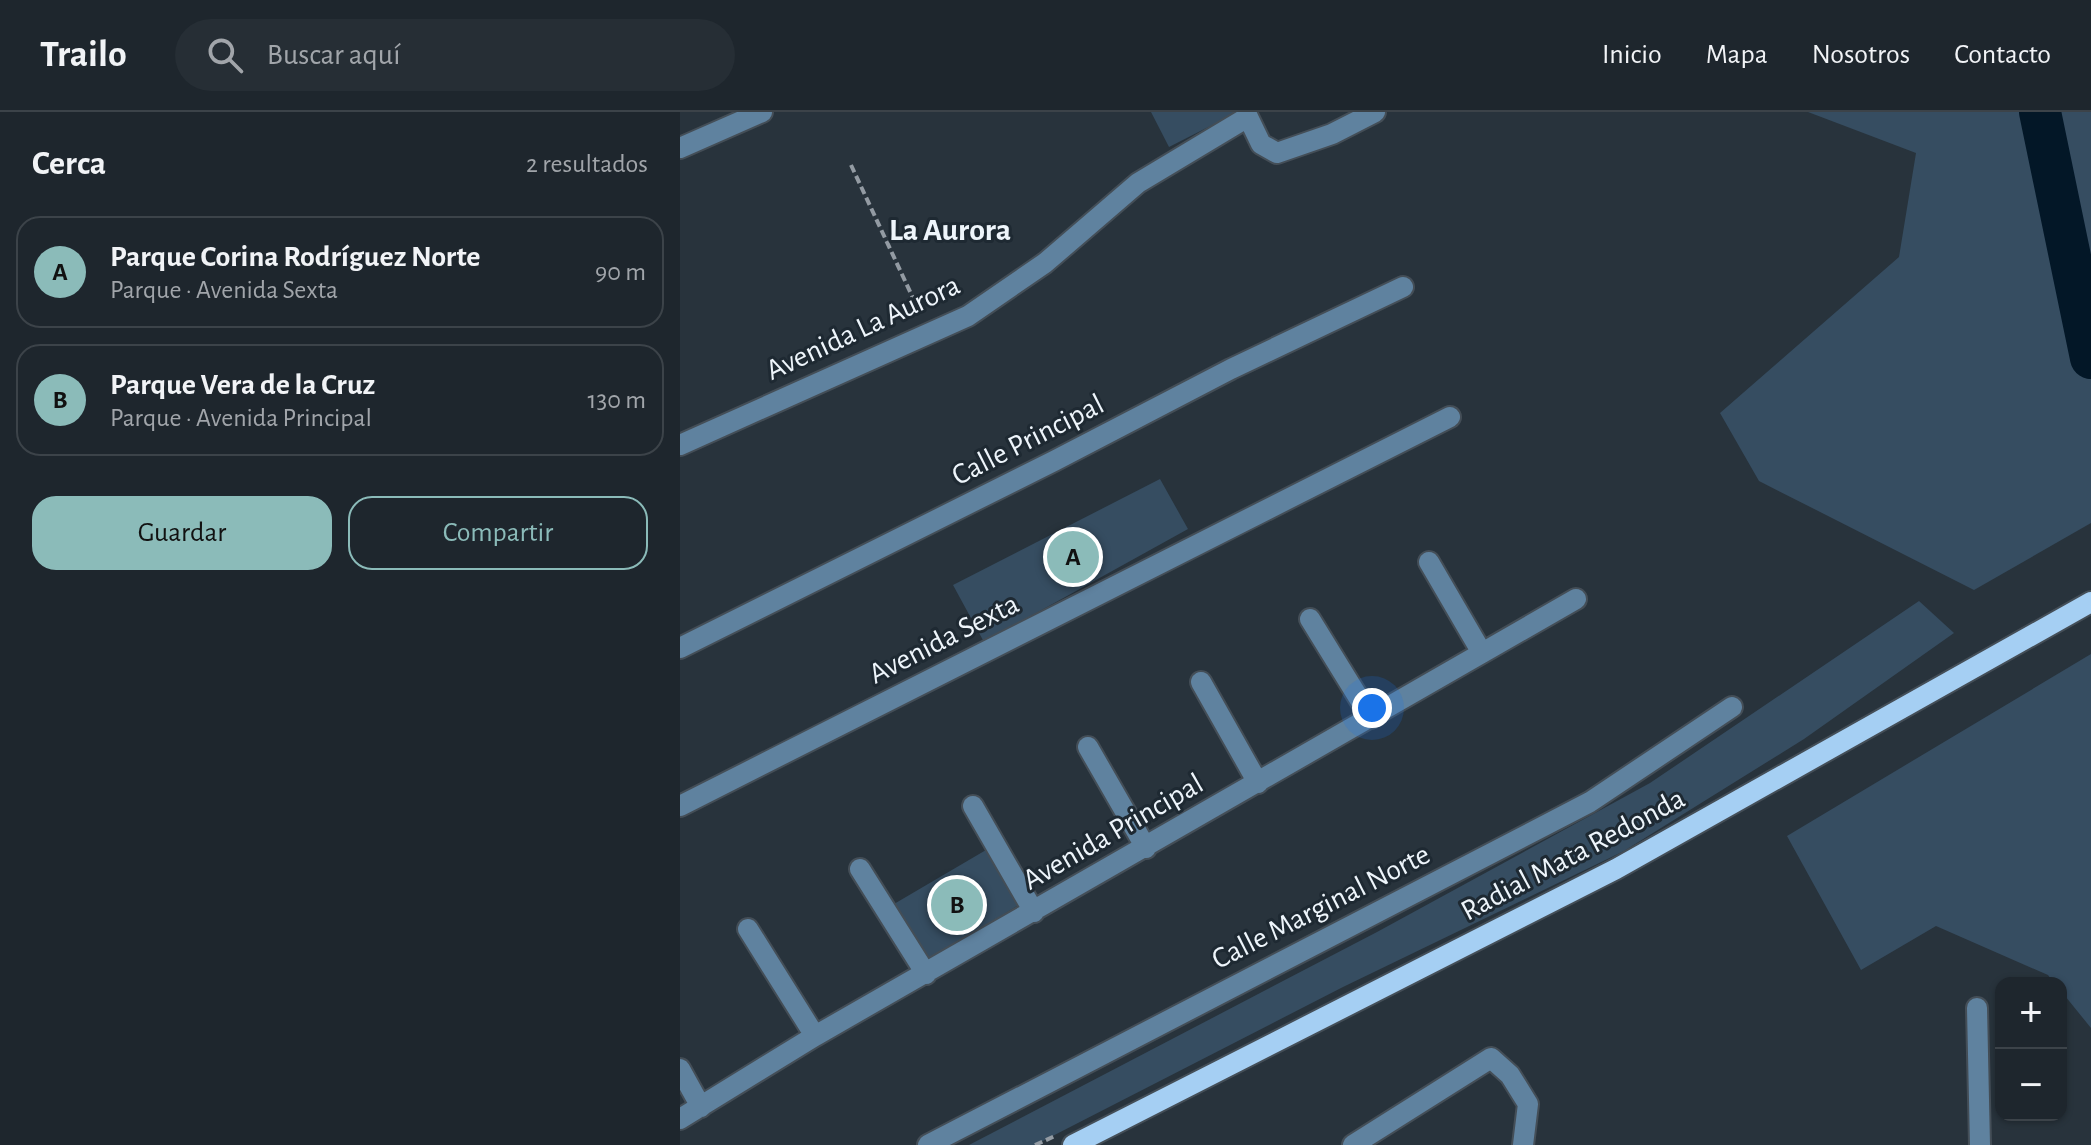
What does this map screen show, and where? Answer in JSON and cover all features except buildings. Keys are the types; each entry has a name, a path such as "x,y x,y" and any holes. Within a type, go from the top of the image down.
{"main road":[{"name":"Radial Mata Redonda","path":"1073,1145 1616,869 2091,602"}],"street":[{"path":"680,148 762,112"},
{"name":"Avenida La Aurora","path":"680,445 977,310 1045,263 1138,183 1248,117 1261,144 1277,153 1332,134 1375,112"},
{"name":"Calle Principal","path":"680,648 1231,369 1403,287"},
{"name":"Avenida Sexta","path":"680,806 1450,417"},
{"path":"1429,562 1482,653"},
{"name":"Avenida Principal","path":"680,1119 815,1036 1576,599"},
{"path":"1310,619 1371,718"},
{"path":"1201,682 1258,783"},
{"name":"Calle Marginal Norte","path":"928,1145 1590,802 1732,707"},
{"path":"1088,747 1146,848"},
{"path":"973,806 1034,912"},
{"path":"860,869 926,974"},
{"path":"748,929 815,1036"},
{"path":"1977,1008 1980,1145"},
{"path":"1353,1145 1491,1058 1510,1075 1528,1104 1523,1145"},
{"path":"680,1069 701,1107"}],"path":[{"path":"851,165 930,333"}],"shaded area":[{"path":"1151,112 1233,112 1234,114 1169,147"},
{"path":"1808,112 2091,112 2091,523 1974,590 1759,481 1720,413 1899,257 1916,153"},
{"path":"1160,479 1188,529 984,642 953,585"},
{"path":"1919,601 1954,633 1804,739 1624,851 1343,987 1035,1145 969,1145 1377,932 1650,783"},
{"path":"2091,654 2091,1028 2067,998 2067,977 2050,977 1936,926 1861,970 1787,836"},
{"path":"986,850 1019,905 929,960 894,904"}],"waterway":[{"path":"2040,112 2091,358"}],"place":[{"name":"Parque Corina Rodríguez Norte","path":"1073,557"},
{"name":"Parque Vera de la Cruz","path":"957,905"}],"district":[{"name":"La Aurora","path":"950,230"}]}
